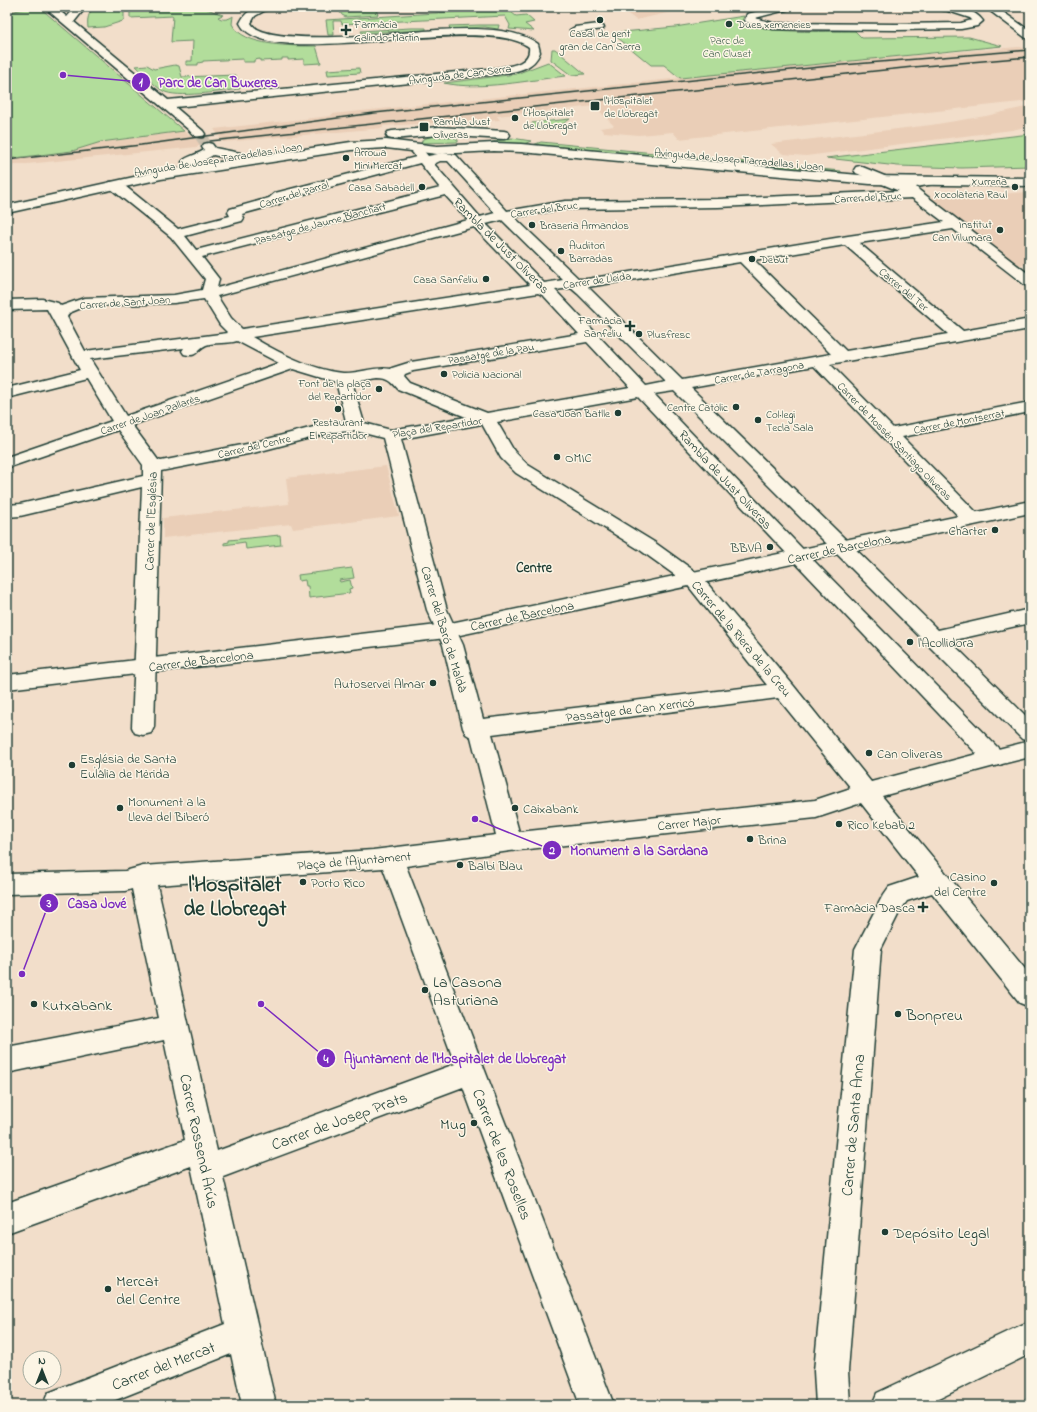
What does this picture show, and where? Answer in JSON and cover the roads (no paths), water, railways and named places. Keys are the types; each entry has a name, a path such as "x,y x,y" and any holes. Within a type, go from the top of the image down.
{"street":[{"path":"49,7 166,104 199,134"},
{"path":"68,23 81,7"},
{"name":"Avinguda de Can Serra","path":"166,104 498,71 524,64 534,58 536,53 534,46 526,40 489,32 308,41 274,38 253,31 246,26 245,23 251,14 266,7"},
{"path":"787,7 751,16 750,20 774,26 889,27 961,26 973,24 978,20 974,16 946,7"},
{"path":"990,7 1030,36"},
{"path":"575,30 599,27"},
{"path":"423,157 430,159 438,157 449,158 454,155 465,141 461,135 448,131"},
{"name":"Avinguda de Josep Tarradellas i Joan","path":"7,200 151,168 188,162 361,138 448,131 506,135 582,145 860,170 946,174 1030,174"},
{"name":"Avinguda de Josep Tarradellas i Joan","path":"423,157 414,142 418,136 430,132"},
{"name":"Avinguda de Josep Tarradellas i Joan","path":"7,209 160,175 351,146 386,144 423,157"},
{"name":"Avinguda de Josep Tarradellas i Joan","path":"454,155 472,148 521,148 870,180 1030,182"},
{"path":"188,162 202,157 210,149 236,156"},
{"name":"Rambla de Just Oliveras","path":"454,155 504,215 1030,733"},
{"name":"Rambla de Just Oliveras","path":"423,157 448,190 476,222 541,288 549,293 798,556 994,758"},
{"name":"Carrer del Parral","path":"176,234 237,218 235,212 274,202 280,196 423,157"},
{"path":"860,170 915,194 1030,282"},
{"path":"915,194 909,186 912,184 929,181"},
{"path":"115,185 176,234 212,279 208,294 231,329 239,335 292,364 343,378 380,374 396,376"},
{"name":"Passatge de Jaume Blanchart","path":"193,256 448,190"},
{"name":"Carrer del Bruc","path":"208,294 504,215 565,205 718,203 915,194"},
{"name":"Carrer de Lleida","path":"7,393 85,361 195,346 239,335 574,283 587,283 848,240 955,225"},
{"name":"Carrer del Ter","path":"848,240 960,337"},
{"path":"743,257 843,358"},
{"name":"Carrer de Sant Joan","path":"59,318 64,310 84,302 174,298 208,294"},
{"path":"7,305 49,304 53,306 59,318"},
{"name":"Carrer de l'Església","path":"59,318 122,424 152,465 142,727"},
{"name":"Carrer de Tarragona","path":"487,419 818,361 843,358 1030,324"},
{"name":"Passatge de la Pau","path":"396,376 398,371 411,367 590,337"},
{"name":"Carrer de Mossèn Santiago Oliveras","path":"818,361 972,520"},
{"name":"Carrer de Joan Pallarès","path":"7,463 292,364"},
{"name":"Plaça del Repartidor","path":"396,376 404,386 487,419"},
{"path":"343,378 356,426"},
{"name":"Carrer de Montserrat","path":"889,434 1030,407"},
{"name":"Plaça del Repartidor","path":"356,426 390,436 487,419"},
{"name":"Carrer de la Riera de la Creu","path":"487,419 507,454 522,469 647,546 693,579 785,690 1030,995"},
{"name":"Carrer del Centre","path":"152,465 161,466 253,448 332,427 356,426"},
{"name":"Carrer del Baró de Maldà","path":"390,436 437,610 453,645 474,728 481,733 510,842"},
{"path":"7,511 20,510 143,481"},
{"name":"Carrer de Barcelona","path":"7,682 446,631 1030,507"},
{"path":"933,638 1030,616"},
{"name":"Passatge de Can Xerricó","path":"474,728 785,690"},
{"path":"994,758 1030,749"},
{"name":"Carrer Major","path":"510,842 816,809 866,792 994,758"},
{"name":"Plaça de l'Ajuntament","path":"7,884 125,881 143,876 391,858 470,849 510,842"},
{"name":"Carrer de les Roselles","path":"391,858 597,1405"},
{"name":"Carrer Rossend Arús","path":"143,876 145,891 259,1405"},
{"name":"Carrer de Santa Anna","path":"833,1405 830,1371 868,949 891,904 898,894 937,881"},
{"path":"7,1060 175,1026"},
{"name":"Carrer de Josep Prats","path":"7,1218 204,1158 472,1071"},
{"name":"Carrer del Mercat","path":"60,1405 243,1334"},
{"path":"889,1405 1030,1337"}],"tunnel":[{"path":"199,134 208,147"}],"railway":[{"path":"7,160 141,145 374,113 830,66 1030,50"},
{"path":"210,141 913,67 1030,57"}],"place":[{"name":"Casal de gent gran de Can Serra","path":"600,20"},
{"name":"Dues xemeneies","path":"729,24"},
{"name":"Farmàcia Galindo-Martín","path":"346,30"},
{"name":"Parc de Can Buxeres","path":"63,75"},
{"name":"l'Hospitalet de Llobregat","path":"595,106"},
{"name":"L’Hospitalet de Llobregat","path":"515,118"},
{"name":"Rambla Just Oliveras","path":"424,127"},
{"name":"Arrowa Mini Mercat","path":"346,158"},
{"name":"Casa Sabadell","path":"422,187"},
{"name":"Xurreria Xocolateria Raul","path":"1015,187"},
{"name":"Braseria Armandos","path":"532,225"},
{"name":"Institut Can Vilumara","path":"1000,230"},
{"name":"Auditori Barradas","path":"561,251"},
{"name":"Debut","path":"752,259"},
{"name":"Casa Sanfeliu","path":"486,279"},
{"name":"Farmàcia Sanfeliu","path":"630,326"},
{"name":"Plusfresc","path":"639,334"},
{"name":"Policia Nacional","path":"444,374"},
{"name":"Font de la plaça del Repartidor","path":"379,389"},
{"name":"Centre Catòlic","path":"736,407"},
{"name":"Restaurant El Repartidor","path":"338,409"},
{"name":"Casa Joan Batlle","path":"618,413"},
{"name":"Col·legi Tecla Sala","path":"758,420"},
{"name":"OMIC","path":"557,457"},
{"name":"Charter","path":"995,530"},
{"name":"BBVA","path":"770,547"},
{"name":"l'Acollidora","path":"910,642"},
{"name":"Autoservei Almar","path":"433,683"},
{"name":"Can Oliveras","path":"869,753"},
{"name":"Església de Santa Eulàlia de Mèrida","path":"72,765"},
{"name":"Monument a la Lleva del Biberó","path":"120,808"},
{"name":"Caixabank","path":"515,808"},
{"name":"Monument a la Sardana","path":"475,819"},
{"name":"Rico Kebab 2","path":"839,824"},
{"name":"Brina","path":"750,839"},
{"name":"Balbi Blau","path":"460,865"},
{"name":"Porto Rico","path":"303,882"},
{"name":"Casino del Centre","path":"994,883"},
{"name":"Farmàcia Dasca","path":"923,907"},
{"name":"Casa Jové","path":"22,974"},
{"name":"La Casona Asturiana","path":"425,990"},
{"name":"Kutxabank","path":"34,1004"},
{"name":"Ajuntament de l'Hospitalet de Llobregat","path":"261,1004"},
{"name":"Bonpreu","path":"898,1014"},
{"name":"Mug","path":"474,1123"},
{"name":"Depósito Legal","path":"885,1232"},
{"name":"Mercat del Centre","path":"108,1289"}],"district":[{"name":"Centre","path":"534,567"},
{"name":"l'Hospitalet de Llobregat","path":"235,896"}],"park label":[{"name":"Parc de Can Cluset","path":"727,46"}]}
